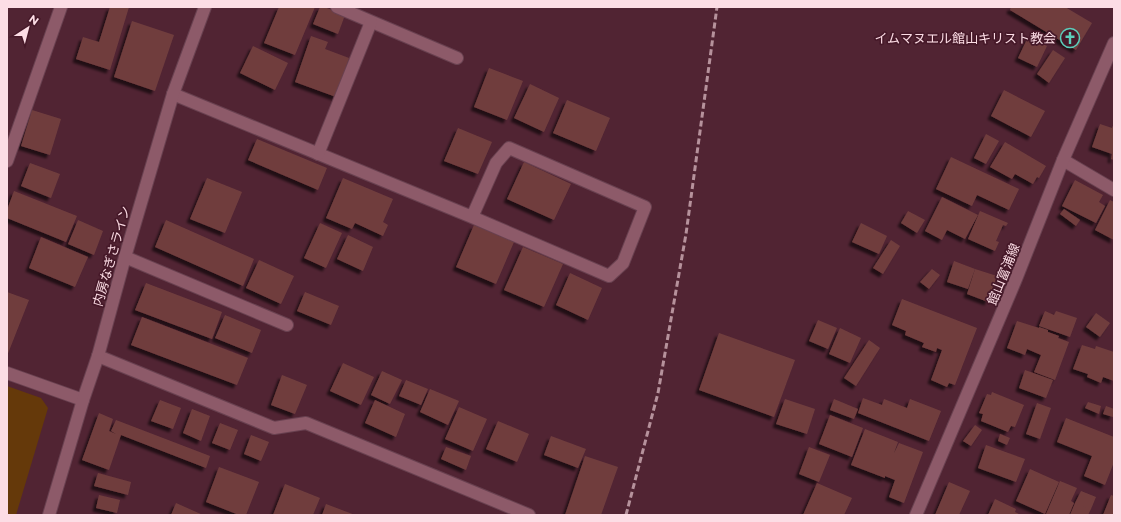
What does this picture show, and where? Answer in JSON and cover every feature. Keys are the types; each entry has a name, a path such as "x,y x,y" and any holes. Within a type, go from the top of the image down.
{"street":[{"path":"7,161 61,7"},
{"name":"内房なぎさライン","path":"49,515 83,400 98,356 125,257 173,94 205,7"},
{"path":"337,7 457,58"},
{"path":"318,154 371,22"},
{"name":"館山富浦線","path":"916,515 1016,279 1063,160 1114,43"},
{"path":"173,94 472,217 609,276 623,263 645,207 509,148 496,163 472,217"},
{"path":"1063,160 1114,190"},
{"path":"125,257 287,325"},
{"path":"98,356 274,428 306,423 529,515"},
{"path":"7,373 83,400"}],"shaded area":[{"path":"7,386 41,398 48,408 16,515 7,515"}],"building":[{"path":"110,7 129,7 110,70 76,59 83,37 99,42"},
{"path":"279,7 315,7 295,55 264,43"},
{"path":"320,7 324,7 345,15 338,34 313,24"},
{"name":"イムマヌエル館山キリスト教会","path":"1011,7 1065,7 1092,23 1076,50 1010,10"},
{"path":"132,21 174,35 155,91 114,77"},
{"path":"311,36 328,42 325,49 349,58 336,97 295,82"},
{"path":"1028,37 1047,46 1037,67 1018,58"},
{"path":"253,46 288,63 275,90 240,73"},
{"path":"1053,50 1065,58 1049,83 1037,74"},
{"path":"489,68 523,81 507,120 474,107"},
{"path":"530,84 559,98 544,132 514,118"},
{"path":"1004,90 1045,111 1031,137 991,116"},
{"path":"567,100 610,118 596,151 553,133"},
{"path":"32,110 61,119 50,155 21,146"},
{"path":"1114,123 1114,160 1111,159 1112,154 1092,147 1100,124 1112,128"},
{"path":"458,128 492,142 478,174 444,161"},
{"path":"986,134 999,141 986,164 974,158"},
{"path":"257,139 327,168 318,190 248,160"},
{"path":"1005,142 1046,166 1039,178 1037,177 1033,184 1015,174 1012,179 990,167"},
{"path":"951,157 1019,189 1009,210 977,195 972,206 936,189"},
{"path":"524,162 571,184 554,220 507,199"},
{"path":"30,163 60,174 51,198 21,186"},
{"path":"207,178 242,192 225,233 190,219"},
{"path":"343,178 393,199 383,222 388,225 383,236 355,223 352,229 326,218"},
{"path":"1075,180 1103,195 1099,202 1105,206 1096,223 1062,206"},
{"path":"14,191 77,216 66,242 7,218 7,210"},
{"path":"942,197 978,215 965,239 947,230 942,240 925,231"},
{"path":"1110,200 1114,202 1114,240 1095,230"},
{"path":"1064,209 1080,220 1076,226 1060,214"},
{"path":"908,211 925,220 917,233 901,223"},
{"path":"980,211 1008,223 1006,226 1003,225 996,241 999,242 995,251 968,239"},
{"path":"78,220 103,231 94,255 68,244"},
{"path":"166,220 254,259 243,286 155,247"},
{"path":"320,223 342,233 326,268 304,258"},
{"path":"861,223 887,236 879,254 852,242"},
{"path":"474,225 514,242 496,284 456,267"},
{"path":"348,235 373,247 363,271 337,259"},
{"path":"41,237 88,257 75,287 29,268"},
{"path":"891,240 900,246 883,274 873,268"},
{"path":"523,247 563,264 544,307 504,290"},
{"path":"259,260 294,276 281,304 246,288"},
{"path":"954,261 975,269 968,289 947,282"},
{"path":"932,269 940,275 929,289 920,282"},
{"path":"975,269 997,276 988,302 967,294"},
{"path":"570,273 602,288 588,320 556,305"},
{"path":"146,283 222,312 212,339 135,310"},
{"path":"7,292 29,300 7,356"},
{"path":"305,292 339,306 331,325 297,311"},
{"path":"902,299 977,328 955,385 949,383 947,387 931,380 942,350 937,348 936,352 922,347 924,343 905,335 906,331 892,325"},
{"path":"1045,311 1054,315 1056,311 1077,318 1070,337 1039,326"},
{"path":"1096,313 1110,323 1100,337 1086,327"},
{"path":"225,315 261,330 252,353 215,338"},
{"path":"142,317 248,358 237,385 131,345"},
{"path":"818,320 837,328 828,349 809,341"},
{"path":"1017,321 1048,330 1048,332 1059,336 1058,338 1069,342 1055,380 1034,372 1041,355 1027,349 1025,355 1007,348"},
{"path":"840,328 861,338 850,363 829,354"},
{"path":"719,333 795,360 774,417 699,390"},
{"path":"869,340 880,348 856,386 844,378"},
{"path":"1082,345 1095,349 1096,346 1114,352 1114,381 1103,377 1101,383 1087,377 1088,374 1073,369"},
{"path":"343,363 374,377 361,405 330,391"},
{"path":"1025,370 1053,380 1046,398 1019,388"},
{"path":"382,371 402,380 390,404 371,395"},
{"path":"282,375 307,385 295,414 271,405"},
{"path":"406,380 428,389 421,405 399,396"},
{"path":"430,389 459,401 448,425 420,412"},
{"path":"992,392 1024,405 1015,427 1011,426 1008,432 981,421 983,414 979,413 987,394 991,395"},
{"path":"863,398 882,405 884,399 907,408 910,399 941,411 929,441 858,413"},
{"path":"785,399 815,409 807,434 776,424"},
{"path":"834,399 858,409 854,419 830,410"},
{"path":"160,400 181,408 173,429 151,421"},
{"path":"375,400 405,414 396,437 365,423"},
{"path":"1088,402 1101,406 1099,414 1085,408"},
{"path":"1037,403 1051,408 1040,439 1026,434"},
{"path":"1106,406 1114,409 1113,417 1103,414"},
{"path":"459,407 487,419 473,451 445,439"},
{"path":"192,409 210,416 201,441 183,433"},
{"path":"99,413 113,419 109,431 116,434 111,431 116,420 210,456 206,468 121,435 109,470 82,460"},
{"path":"830,415 863,428 852,457 819,444"},
{"path":"1066,418 1114,437 1114,462 1105,485 1084,476 1092,456 1057,442"},
{"path":"498,421 529,434 517,462 486,449"},
{"path":"220,423 238,430 230,450 212,443"},
{"path":"975,425 982,430 971,446 963,441"},
{"path":"865,429 898,442 894,453 899,443 923,452 904,503 889,497 895,480 885,476 885,478 851,465"},
{"path":"1000,434 1010,438 1007,445 998,441"},
{"path":"251,435 269,442 261,461 244,454"},
{"path":"551,436 586,449 578,468 544,455"},
{"path":"986,445 1025,459 1016,482 978,468"},
{"path":"446,447 471,456 466,470 441,459"},
{"path":"809,447 830,455 819,482 799,474"},
{"path":"585,456 618,467 601,515 565,515"},
{"path":"219,467 259,482 246,515 239,515 206,502"},
{"path":"1030,469 1059,482 1045,514 1016,501"},
{"path":"98,473 131,482 128,495 94,486"},
{"path":"1060,481 1077,488 1071,501 1074,503 1069,515 1048,515 1046,514"},
{"path":"949,482 970,491 959,515 935,515"},
{"path":"817,483 852,498 844,515 803,515"},
{"path":"285,484 320,498 313,515 273,515"},
{"path":"1081,491 1096,497 1088,515 1070,515"},
{"path":"99,495 120,500 117,513 96,508"},
{"path":"1111,495 1114,496 1114,515 1103,515"},
{"path":"995,499 1016,509 1015,512 1021,515 988,515"},
{"path":"176,503 203,515 171,515"},
{"path":"326,504 355,515 322,515"}],"railway":[{"path":"626,515 658,393 686,234 717,7"}],"place":[{"name":"イムマヌエル館山キリスト教会","path":"1070,38"}]}
